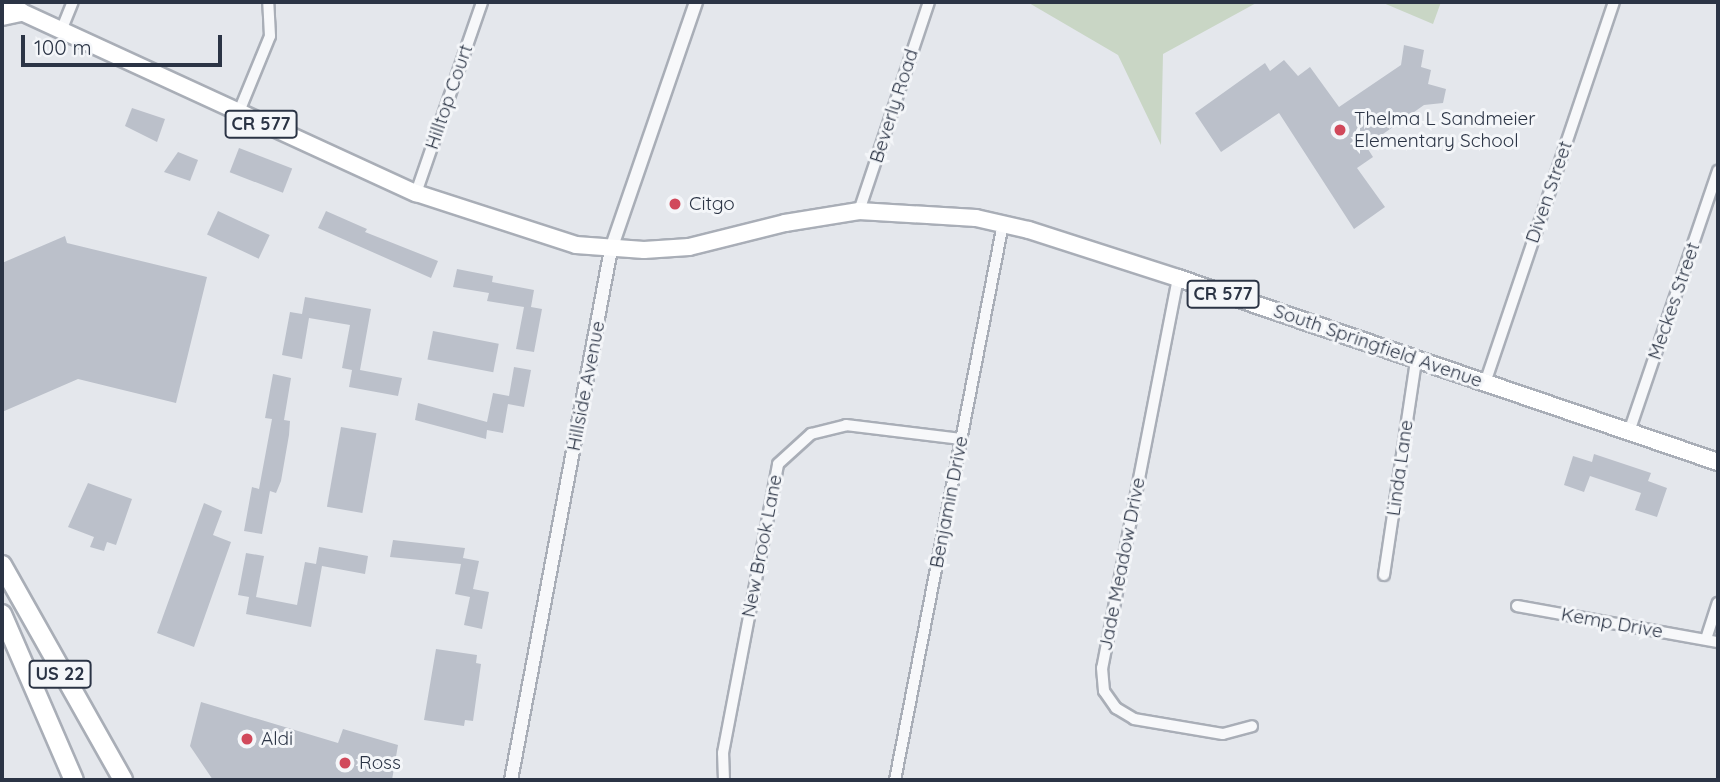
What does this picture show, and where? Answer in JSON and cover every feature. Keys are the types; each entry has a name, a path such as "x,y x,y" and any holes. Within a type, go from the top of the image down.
{"highway":[{"path":"2,16 21,12"},
{"name":"US 22","path":"2,565 123,780"},
{"name":"US 22","path":"2,614 70,777"},
{"path":"104,748 118,780"}],"main road":[{"name":"South Springfield Avenue","path":"2,3 237,114 416,193 552,239 611,249 696,246 785,223 859,211 941,214 1003,224 1178,278 1718,462"}],"street":[{"path":"61,31 73,2"},
{"path":"237,114 270,36 268,2"},
{"name":"Hilltop Court","path":"416,193 482,2"},
{"name":"Hillside Avenue","path":"511,780 611,249 696,2"},
{"name":"Beverly Road","path":"859,211 929,2"},
{"name":"Diven Street","path":"1485,383 1614,2"},
{"name":"Meckes Street","path":"1629,432 1718,171"},
{"name":"Benjamin Drive","path":"895,780 1003,224"},
{"name":"Jade Meadow Drive","path":"1178,278 1102,668 1104,691 1116,708 1134,719 1223,734 1252,726"},
{"name":"Linda Lane","path":"1384,575 1416,361"},
{"name":"New Brook Lane","path":"724,780 723,753 778,464 811,434 846,425 961,439"},
{"path":"1718,603 1706,639 1718,642"},
{"name":"Kemp Drive","path":"1517,606 1706,639"}],"green space":[{"path":"1258,2 1163,54 1161,145 1118,55 1029,3"},
{"path":"1381,2 1441,2 1433,24"}],"building":[{"name":"Thelma L Sandmeier Elementary School","path":"1404,45 1424,50 1421,67 1431,70 1428,84 1446,89 1443,103 1424,105 1366,146 1373,157 1357,168 1385,207 1354,229 1279,113 1221,152 1195,113 1265,63 1270,71 1284,60 1298,76 1310,67 1339,107 1401,65"},
{"path":"132,108 165,119 157,142 125,126"},
{"path":"239,148 292,168 283,193 230,172"},
{"path":"178,152 198,160 190,181 164,172"},
{"path":"218,211 270,235 259,259 207,235"},
{"path":"326,211 367,229 365,232 438,261 431,278 318,228"},
{"path":"65,236 67,243 207,277 176,403 78,379 2,412 2,263"},
{"path":"457,269 493,276 492,282 534,290 531,307 542,309 534,352 516,349 524,307 487,301 489,293 453,287"},
{"path":"305,297 371,309 360,370 402,378 398,396 349,387 352,370 342,368 350,325 309,318 302,359 282,355 290,312 302,314"},
{"path":"433,331 499,344 493,372 427,359"},
{"path":"514,367 531,370 524,407 508,404 503,433 487,430 486,439 415,420 418,403 487,422 493,393 509,396"},
{"path":"273,374 291,378 284,420 290,421 281,481 276,493 270,491 262,534 244,531 252,487 259,489 272,419 265,418"},
{"path":"341,427 376,433 362,513 327,507"},
{"path":"1594,454 1651,473 1648,481 1667,488 1657,517 1635,510 1641,493 1590,476 1584,492 1564,485 1573,456 1592,462"},
{"path":"88,483 132,499 116,545 107,542 104,551 90,547 94,537 68,527"},
{"path":"204,503 222,511 213,535 231,542 194,647 157,633"},
{"path":"393,540 465,548 463,558 479,561 473,589 489,592 482,629 464,625 470,597 455,594 461,564 390,557"},
{"path":"319,547 368,556 365,574 322,566 311,627 246,614 249,597 238,595 246,553 264,556 256,597 297,605 305,562 316,564"},
{"path":"436,649 477,655 476,663 481,664 473,721 465,720 464,726 424,720"},
{"name":"Aldi","path":"201,702 338,743 343,729 398,745 392,780 213,780 190,746"}],"place":[{"name":"Thelma L Sandmeier Elementary School","path":"1340,130"},
{"name":"Citgo","path":"675,204"},
{"name":"Aldi","path":"247,739"},
{"name":"Ross","path":"345,763"}]}
